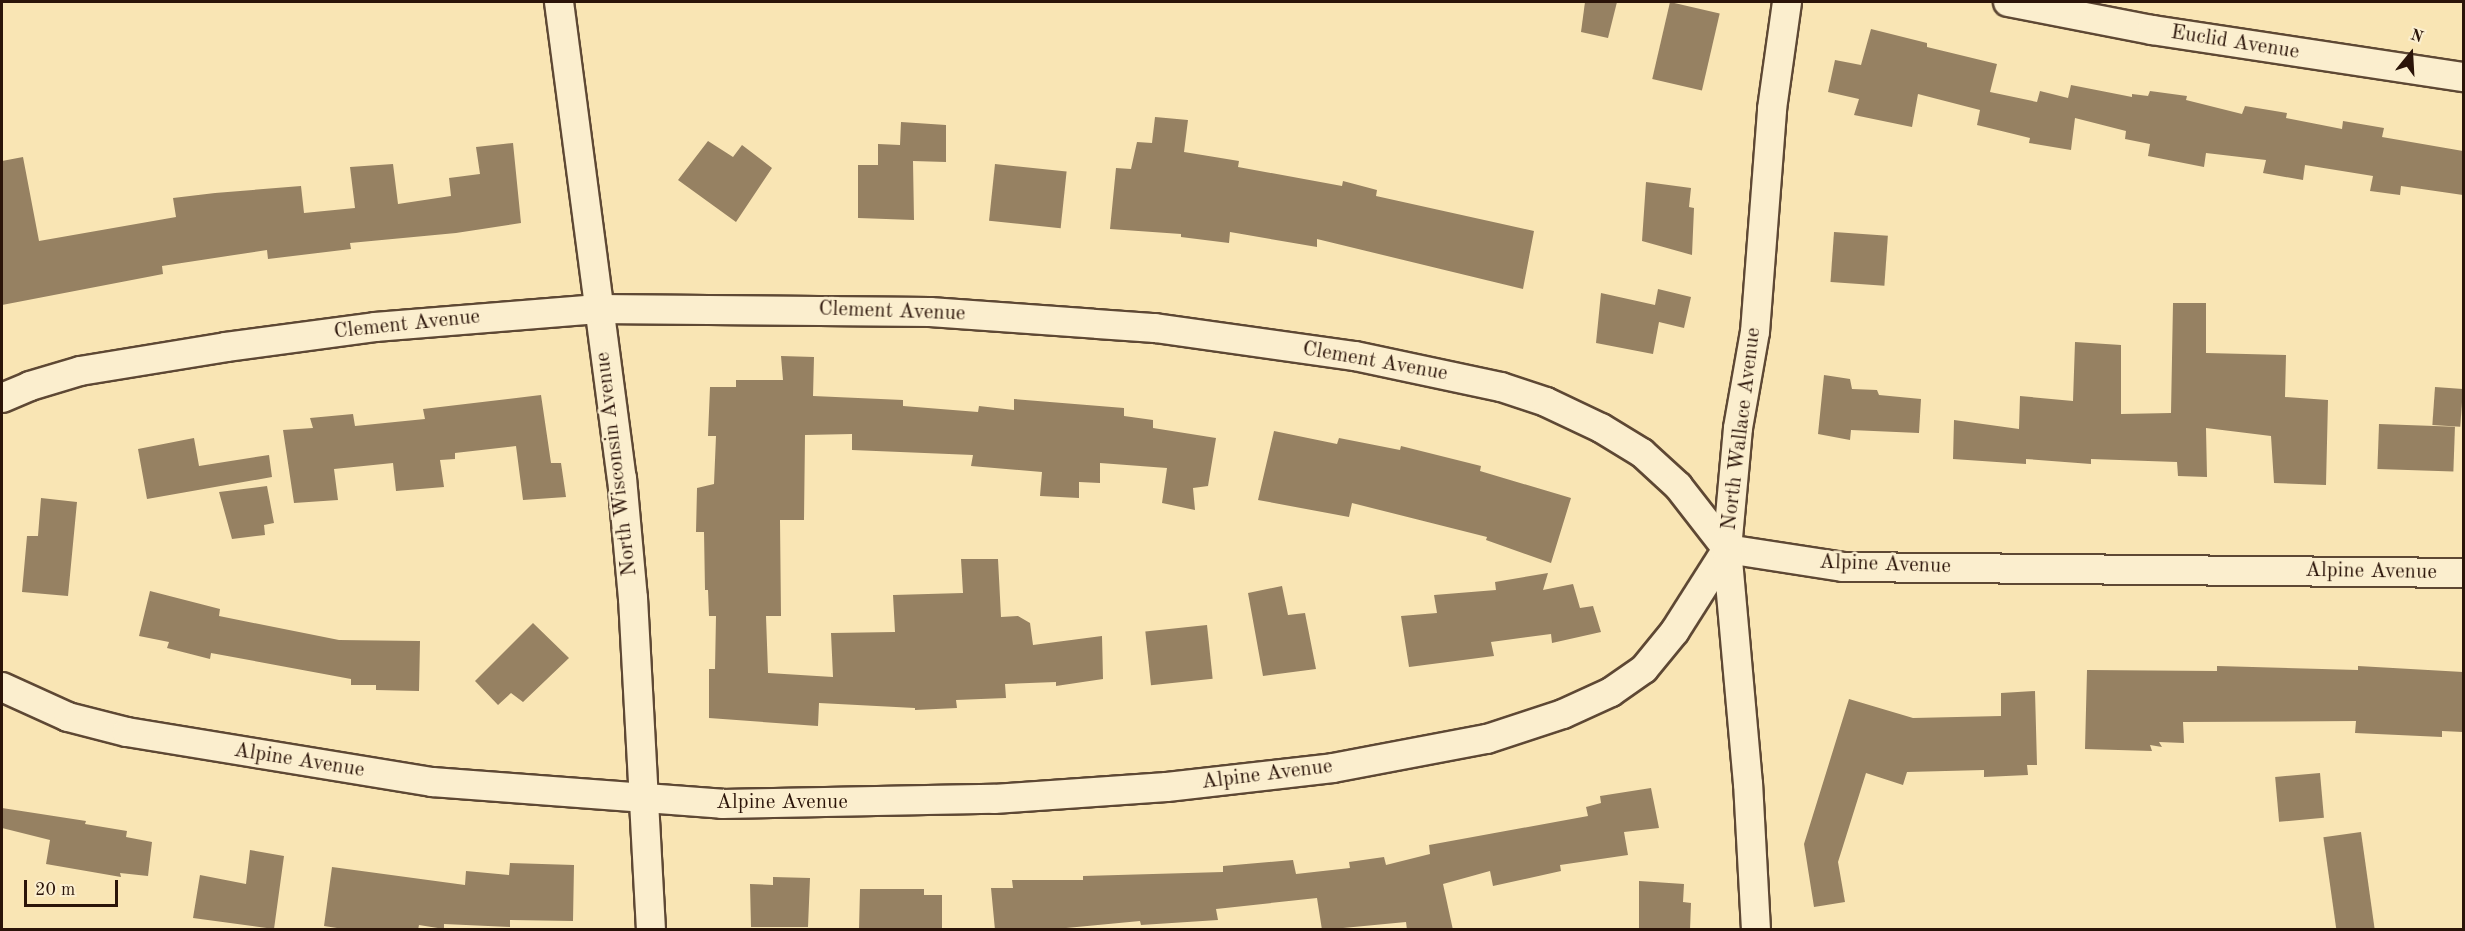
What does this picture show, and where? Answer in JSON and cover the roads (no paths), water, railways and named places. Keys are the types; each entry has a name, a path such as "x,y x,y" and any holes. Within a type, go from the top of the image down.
{"street":[{"name":"North Wisconsin Avenue","path":"559,2 622,478 632,587 651,930"},
{"name":"North Wallace Avenue","path":"1756,930 1748,784 1727,549 1738,428 1755,332 1772,109 1786,2"},
{"name":"Euclid Avenue","path":"2008,2 2152,30 2463,77"},
{"name":"Clement Avenue","path":"2,398 30,386 80,371 226,347 375,327 598,309 930,312 1155,328 1355,356 1502,387 1546,402 1600,428 1642,453 1678,486 1727,549"},
{"name":"Alpine Avenue","path":"2,687 68,717 127,732 289,761 432,782 722,804 994,800 1167,787 1334,768 1487,739 1563,714 1611,692 1644,669 1676,631 1727,549 1843,567 2463,573"}]}
